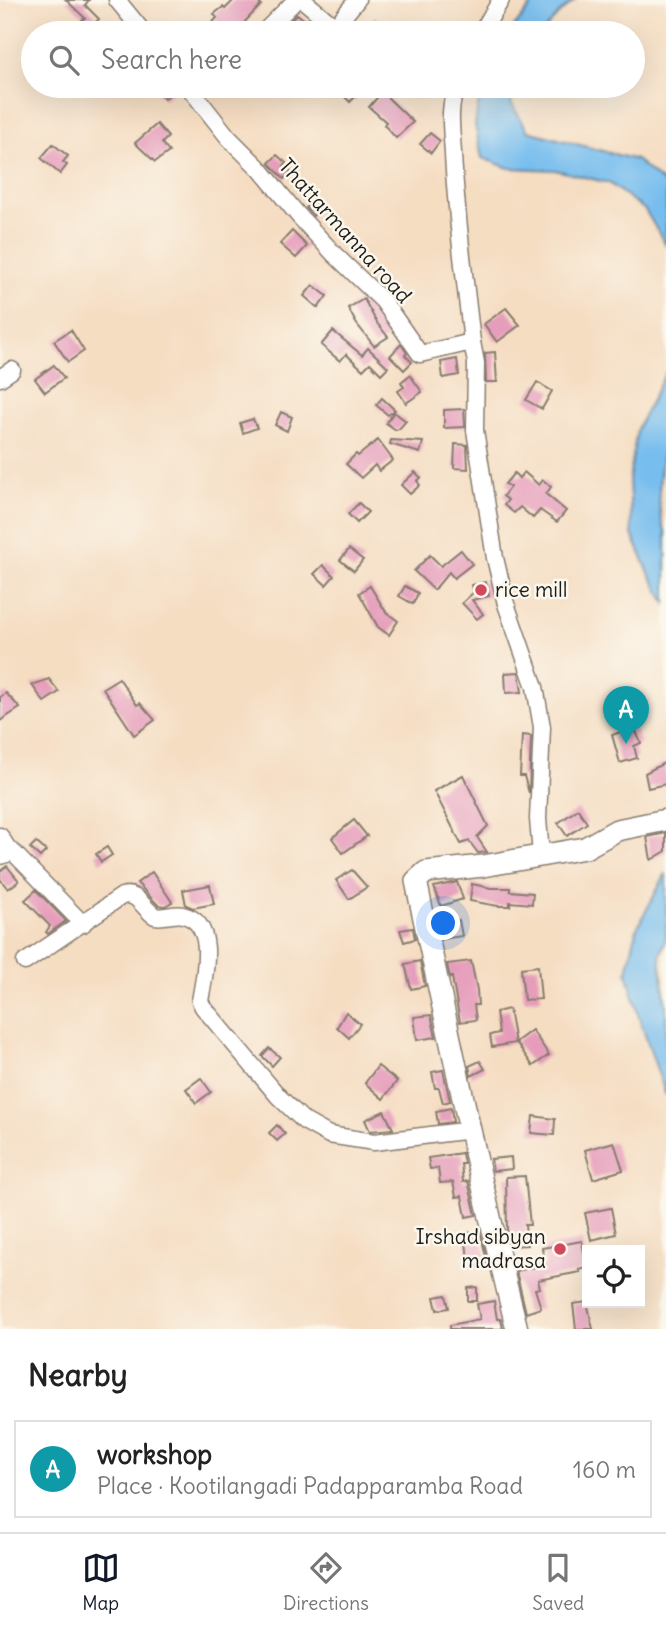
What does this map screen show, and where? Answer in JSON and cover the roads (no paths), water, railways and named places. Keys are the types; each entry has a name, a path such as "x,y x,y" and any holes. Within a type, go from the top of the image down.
{"main road":[{"path":"517,1329 457,1081 416,881 426,872 483,866 585,848 617,830 666,820"}],"street":[{"path":"117,0 134,21"},
{"path":"275,21 296,0"},
{"path":"303,0 328,21"},
{"path":"340,21 357,0"},
{"path":"488,21 500,0"},
{"name":"Thattarmanna road","path":"198,98 298,215 383,301 420,354 472,342"},
{"path":"452,98 459,247 476,363 475,430 495,558 506,604 535,687 542,727 538,819 541,855"},
{"path":"0,836 5,854 13,852 83,924"},
{"path":"25,962 128,894 135,896 155,916 180,914 197,922 205,939 207,960 200,1001 202,1007 279,1097 304,1121 329,1135 374,1142 471,1130"}],"water":[{"path":"536,0 575,0 553,21 519,21"},
{"path":"479,98 512,98 511,103 528,131 636,160 666,185 666,245 645,210 609,183 555,170 509,168 482,158 475,125"},
{"path":"666,372 666,428 659,495 666,533 666,603 632,534 629,480 637,429"},
{"path":"666,873 666,938 660,956 666,1008 666,1096 627,972 637,928"}],"place":[{"name":"rice mill","path":"481,590"},
{"name":"workshop","path":"626,744"},
{"name":"Irshad sibyan madrasa","path":"560,1249"}]}
